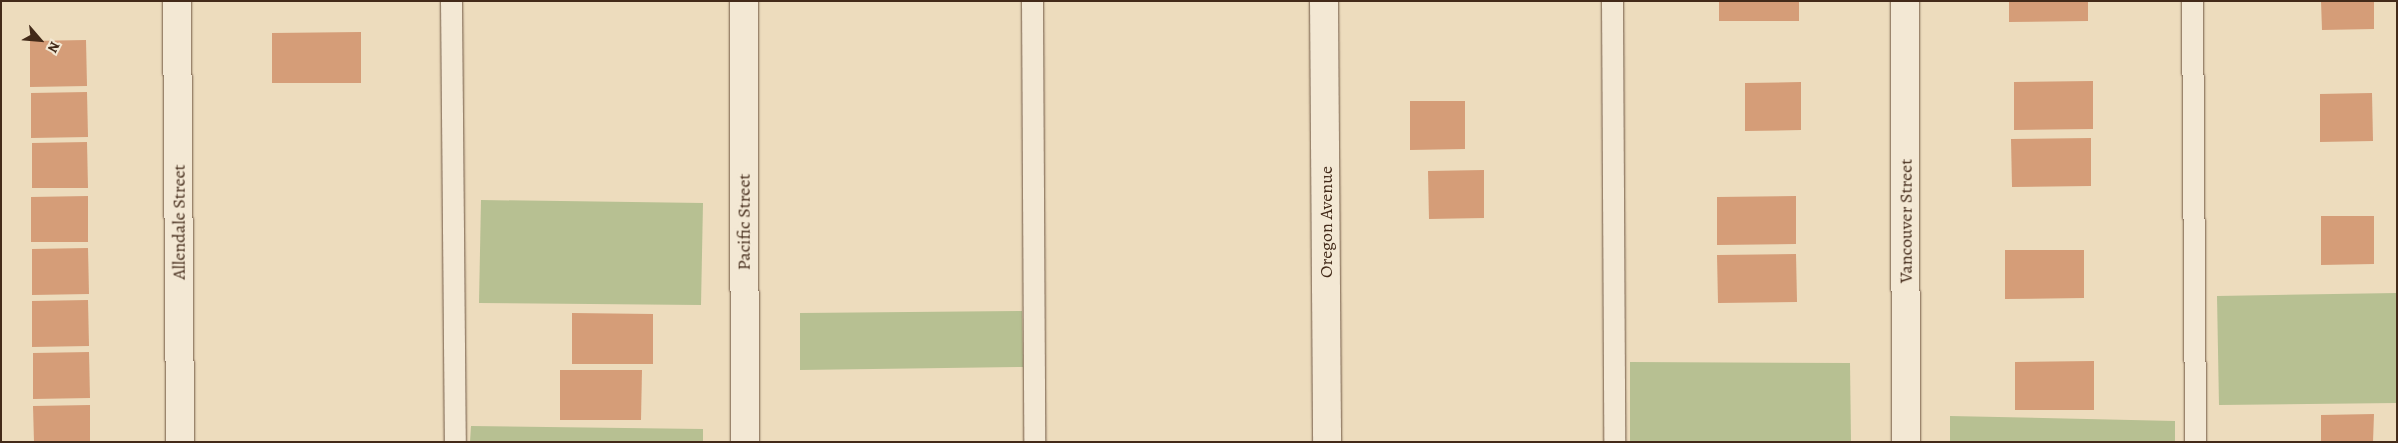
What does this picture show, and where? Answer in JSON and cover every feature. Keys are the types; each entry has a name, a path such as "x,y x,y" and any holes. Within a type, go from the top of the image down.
{"street":[{"name":"Allendale Street","path":"178,1 180,442"},
{"name":"Pacific Street","path":"744,1 745,442"},
{"name":"Oregon Avenue","path":"1324,1 1327,442"},
{"name":"Vancouver Street","path":"1905,1 1906,442"}],"lane":[{"path":"451,1 455,442"},
{"path":"1032,1 1034,442"},
{"path":"1612,1 1614,442"},
{"path":"2192,1 2195,442"}],"green space":[{"path":"481,200 703,203 701,305 479,303"},
{"path":"2397,293 2397,403 2219,405 2217,296"},
{"path":"1022,311 1023,367 800,370 800,313"},
{"path":"1630,362 1850,363 1851,442 1630,442"},
{"path":"1950,416 2175,421 2175,442 1950,442"},
{"path":"471,426 703,429 703,442 470,442"}],"building":[{"path":"1719,1 1799,1 1799,21 1719,21"},
{"path":"2009,1 2088,1 2088,21 2009,22"},
{"path":"2321,1 2374,1 2374,29 2322,30"},
{"path":"361,32 361,83 272,83 272,33"},
{"path":"86,40 87,86 30,87 30,41"},
{"path":"2093,81 2093,129 2014,130 2014,82"},
{"path":"1801,82 1801,130 1745,131 1745,83"},
{"path":"87,92 88,137 31,138 31,93"},
{"path":"2372,93 2373,141 2320,142 2320,94"},
{"path":"1410,101 1465,101 1465,149 1410,150"},
{"path":"2091,138 2091,186 2012,187 2011,139"},
{"path":"87,142 88,188 32,188 32,143"},
{"path":"1484,170 1484,218 1429,219 1428,171"},
{"path":"88,196 88,242 31,242 31,197"},
{"path":"1796,196 1796,244 1717,245 1717,197"},
{"path":"2321,216 2374,216 2374,264 2321,265"},
{"path":"88,248 89,294 32,295 32,249"},
{"path":"2005,250 2084,250 2084,298 2005,299"},
{"path":"1796,254 1797,302 1718,303 1717,255"},
{"path":"88,300 89,346 32,347 32,301"},
{"path":"572,313 653,314 653,364 572,364"},
{"path":"89,352 90,398 33,399 33,353"},
{"path":"2094,361 2094,410 2015,410 2015,362"},
{"path":"560,370 642,370 641,420 560,420"},
{"path":"90,405 90,442 34,442 33,406"},
{"path":"2374,414 2373,442 2321,442 2321,415"}]}
